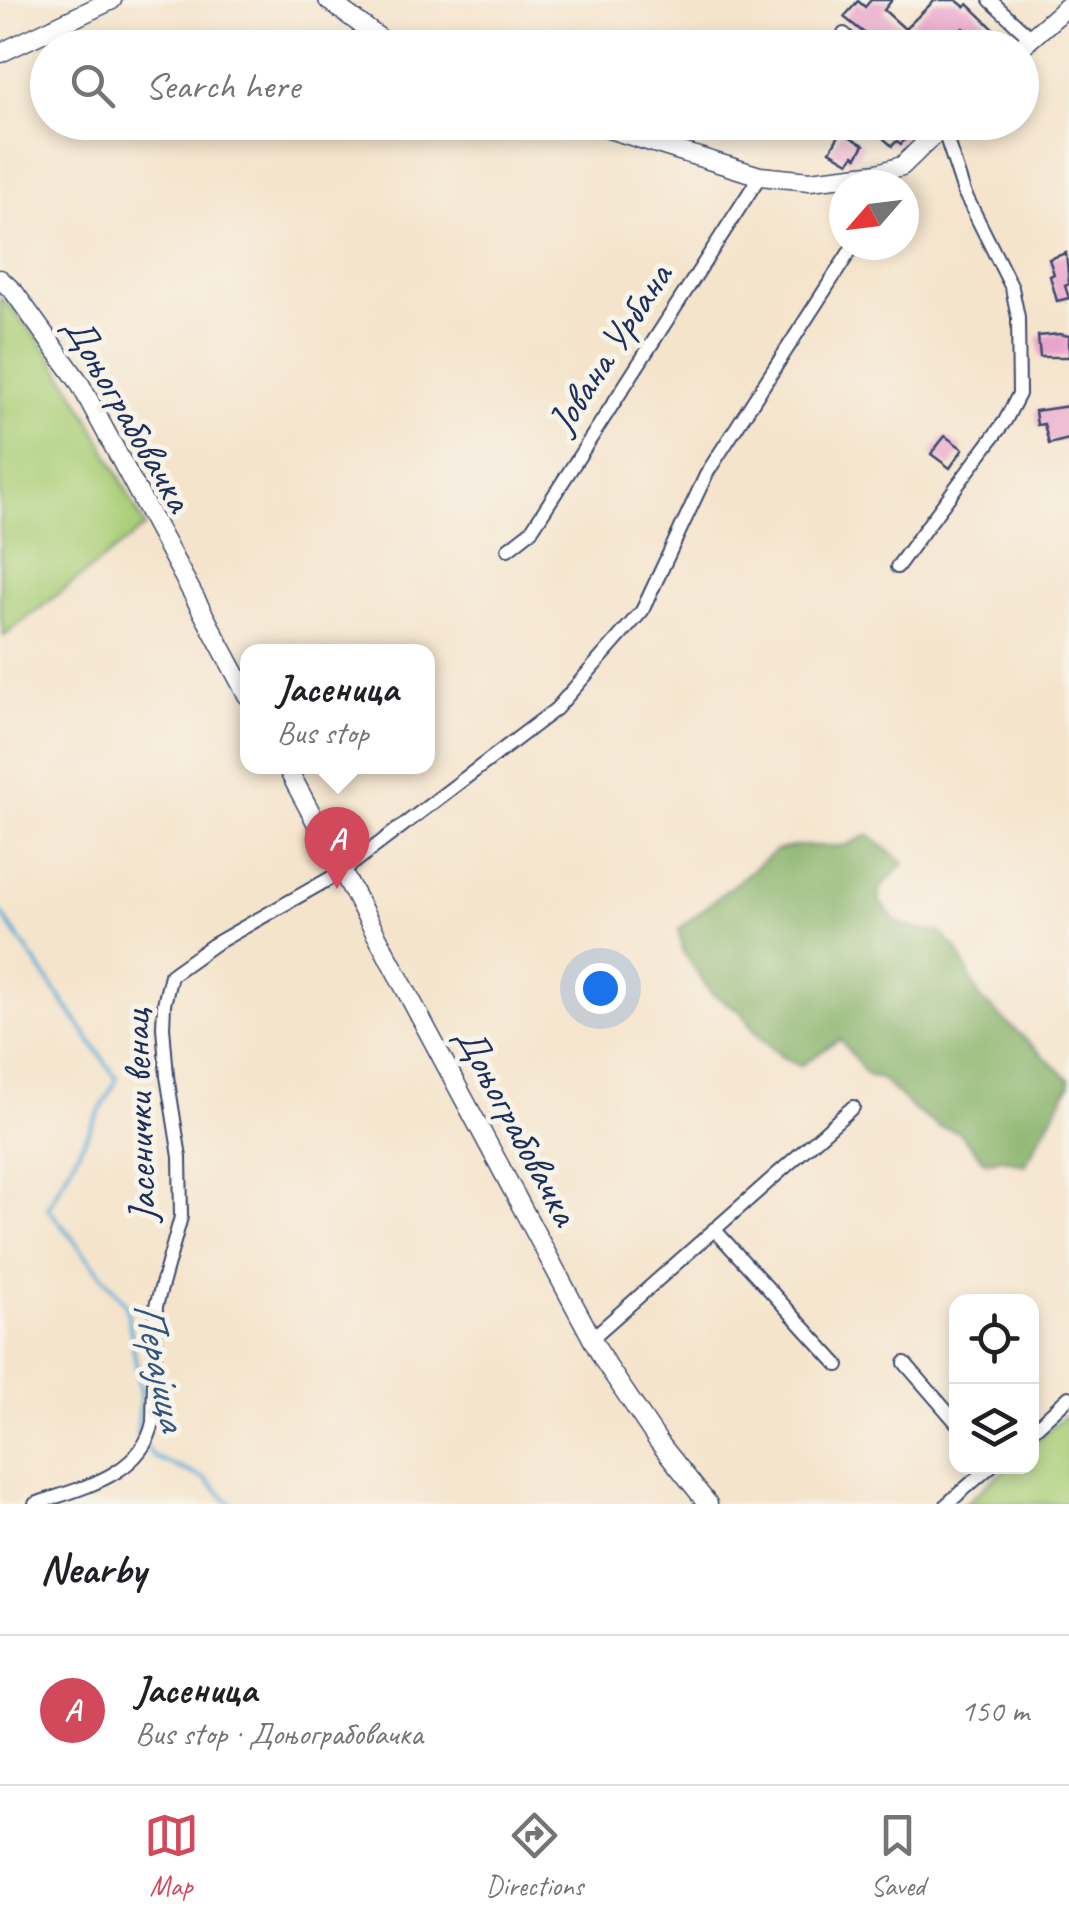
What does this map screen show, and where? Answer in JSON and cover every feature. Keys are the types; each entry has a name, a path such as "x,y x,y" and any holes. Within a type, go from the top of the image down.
{"street":[{"path":"49,30 112,0"},
{"path":"328,0 369,30"},
{"path":"990,0 1015,30"},
{"path":"1039,31 1069,6"},
{"path":"0,53 30,39"},
{"path":"644,140 760,176 810,181 878,173 902,166"},
{"path":"900,170 927,140"},
{"path":"897,567 1005,421 1019,394 1016,302 1012,288 964,192 946,140"},
{"name":"Јована Урбана","path":"508,549 532,532 760,176"},
{"path":"343,871 556,709 642,611 707,473 844,260"},
{"name":"Доњограбовачка","path":"0,279 14,292 78,382 240,682"},
{"name":"Доњограбовачка","path":"290,774 592,1338 627,1398 708,1504"},
{"name":"Јасенички венац","path":"34,1504 130,1464 150,1439 156,1306 181,1217 180,1157 163,1027 171,975 194,957 343,871"},
{"path":"592,1338 853,1107"},
{"path":"714,1229 838,1365"},
{"path":"905,1363 949,1414"},
{"path":"1039,1424 1069,1397"},
{"path":"947,1504 982,1474"}],"green space":[{"path":"0,297 64,376 145,527 4,636 0,612"},
{"path":"869,835 904,863 880,889 879,901 896,922 939,932 957,949 980,998 1069,1079 1069,1086 1025,1165 1001,1158 986,1162 957,1131 939,1127 914,1110 883,1080 867,1075 840,1039 800,1066 782,1057 755,1033 741,1012 712,994 682,950 679,929 775,851 796,846 844,846"},
{"path":"1069,1413 1069,1504 965,1504 1000,1474 1039,1474 1039,1439"}],"building":[{"path":"871,0 892,0 884,10 905,29 935,0 956,0 965,7 968,4 995,30 860,30 844,17 858,1 865,7"},
{"path":"836,140 855,140 864,145 849,162 830,151"},
{"path":"1066,253 1069,284 1065,286 1069,298 1057,301 1049,259"},
{"path":"1038,336 1069,336 1069,357 1040,357"},
{"path":"1069,406 1069,439 1049,444 1044,424 1037,425 1035,411"},
{"path":"945,436 963,449 950,468 931,454"}],"waterway":[{"name":"Перајица","path":"0,911 117,1079 48,1208 126,1305 141,1392 137,1435 154,1457 206,1479 231,1504"}],"place":[{"name":"Јасеница","path":"337,889"}]}
